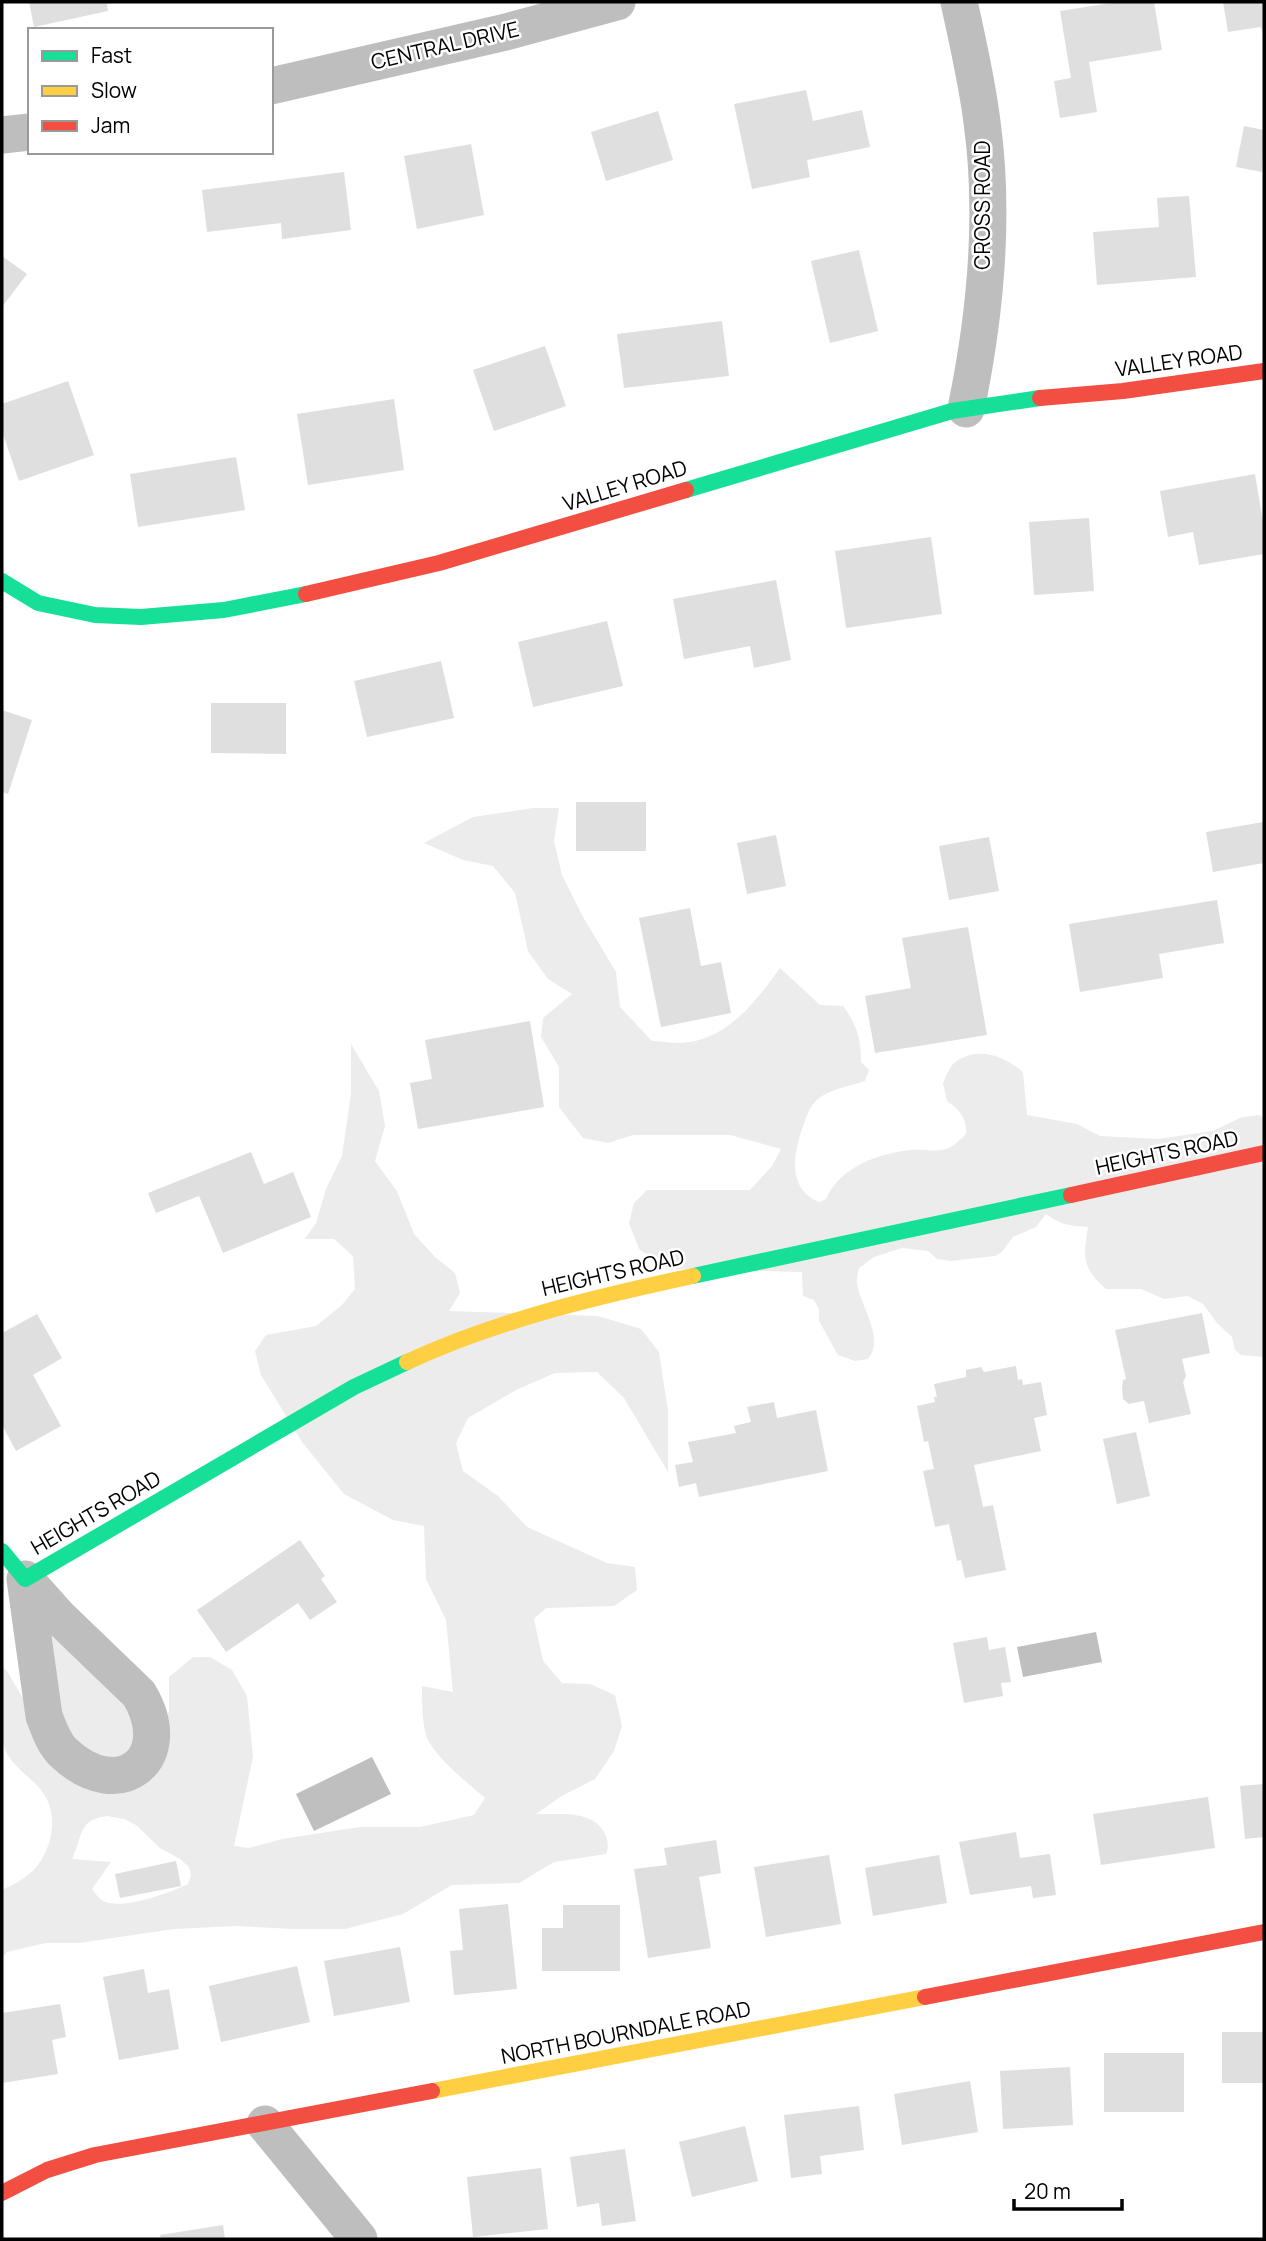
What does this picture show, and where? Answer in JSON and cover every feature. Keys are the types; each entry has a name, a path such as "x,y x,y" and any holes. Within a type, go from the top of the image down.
{"street":[{"name":"CENTRAL DRIVE","path":"273,86 506,32 617,2"},
{"name":"CROSS ROAD","path":"959,2 983,124 988,205 984,281 965,409"},
{"path":"2,135 28,132"},
{"name":"VALLEY ROAD","path":"2,581 38,603 95,615 141,617 224,610 439,564 965,409 1264,371"},
{"name":"HEIGHTS ROAD","path":"25,1579 354,1387 450,1342 543,1311 630,1289 1264,1153"},
{"path":"2,1551 58,1616 139,1694 148,1709 152,1725 147,1757 128,1774 100,1775 85,1769 63,1752 52,1737 44,1716 25,1579"},
{"name":"NORTH BOURNDALE ROAD","path":"2,2193 22,2180 55,2165 95,2155 1264,1932"},
{"path":"265,2124 359,2239"}],"shaded area":[{"path":"533,808 559,808 554,841 562,875 616,972 620,1007 652,1041 679,1043 711,1036 725,1028 749,1007 780,968 820,1005 843,1006 857,1032 861,1062 869,1070 865,1081 819,1098 806,1118 798,1144 795,1167 801,1187 808,1196 819,1202 826,1199 832,1188 851,1170 874,1158 911,1150 944,1149 962,1138 966,1134 964,1119 947,1101 943,1083 954,1063 972,1055 999,1057 1023,1072 1027,1115 1077,1124 1100,1136 1158,1139 1213,1131 1242,1117 1260,1115 1264,1119 1264,1357 1241,1355 1235,1350 1232,1337 1203,1304 1188,1296 1164,1299 1141,1289 1106,1289 1088,1268 1085,1246 1088,1227 1056,1221 1046,1214 1036,1227 1013,1237 1002,1252 995,1256 951,1261 937,1259 928,1251 902,1248 874,1257 859,1268 857,1284 874,1342 868,1359 855,1361 838,1355 819,1321 819,1309 814,1300 803,1296 802,1272 668,1269 639,1249 629,1223 634,1203 647,1190 750,1190 772,1166 781,1149 730,1135 633,1135 608,1143 583,1138 559,1107 559,1067 541,1037 543,1018 572,994 548,979 528,951 515,893 493,866 463,860 424,843 473,817"},
{"path":"351,1044 379,1091 385,1126 375,1161 397,1191 414,1234 435,1257 455,1273 460,1293 449,1311 598,1316 641,1329 659,1352 668,1411 668,1472 624,1398 597,1372 555,1373 516,1390 468,1418 456,1443 463,1471 498,1496 527,1527 607,1563 635,1567 637,1590 614,1606 546,1608 534,1619 543,1661 562,1683 590,1684 615,1695 622,1726 614,1751 595,1779 560,1797 536,1814 583,1816 591,1820 604,1832 608,1846 606,1854 554,1862 519,1883 452,1885 403,1914 345,1929 237,1926 174,1929 79,1943 46,1943 7,1952 2,1958 2,1890 25,1877 37,1866 50,1841 52,1822 45,1796 13,1762 4,1747 2,1667 7,1671 62,1765 146,1775 169,1711 169,1677 193,1657 210,1657 232,1670 247,1696 253,1757 234,1846 249,1848 282,1839 360,1827 420,1827 474,1815 485,1798 443,1760 426,1735 422,1686 453,1692 446,1620 426,1579 424,1526 393,1520 344,1494 302,1442 261,1375 255,1351 266,1335 316,1326 342,1305 355,1289 353,1256 334,1239 305,1239 316,1223 326,1189 342,1156 351,1093","holes":["107,1816 124,1819 136,1825 160,1848 189,1867 191,1876 188,1884 161,1895 128,1903 107,1902 98,1896 92,1889 111,1862 72,1859 82,1831 90,1821"]},
{"path":"58,1616 139,1694 147,1757 85,1769 37,1673"},
{"path":"1096,1632 1102,1662 1023,1677 1017,1647"},
{"path":"372,1757 391,1794 314,1831 296,1794"}],"building":[{"path":"29,2 114,3 107,4 108,11 34,27"},
{"path":"1117,2 1154,2 1162,50 1089,62 1097,112 1060,118 1054,81 1071,78 1060,11"},
{"path":"1223,2 1264,2 1264,37 1261,27 1228,32"},
{"path":"806,90 813,121 862,110 870,147 807,160 810,177 752,189 734,104"},
{"path":"658,111 673,160 606,181 591,132"},
{"path":"1244,126 1264,130 1262,172 1236,167"},
{"path":"471,144 484,215 417,229 404,156"},
{"path":"344,172 351,230 282,239 281,223 207,232 202,190"},
{"path":"1189,196 1196,277 1097,285 1093,232 1159,227 1157,198"},
{"path":"859,250 878,331 830,343 811,261"},
{"path":"2,256 27,274 2,307"},
{"path":"722,321 729,376 624,388 617,334"},
{"path":"545,346 566,406 494,431 473,370"},
{"path":"68,381 94,455 19,481 2,431 2,404"},
{"path":"394,399 404,470 308,485 297,414"},
{"path":"236,457 245,510 138,527 130,474"},
{"path":"1255,474 1264,528 1264,554 1199,565 1193,532 1168,537 1160,491"},
{"path":"1089,518 1094,591 1034,595 1029,522"},
{"path":"931,537 942,614 846,628 835,551"},
{"path":"776,580 791,660 754,668 750,646 684,659 673,599"},
{"path":"607,621 623,686 533,707 518,642"},
{"path":"441,661 454,718 367,737 354,681"},
{"path":"211,703 286,703 286,754 211,753"},
{"path":"2,710 32,720 8,794 2,792"},
{"path":"576,802 646,802 646,851 576,851"},
{"path":"1263,822 1264,863 1213,872 1206,832"},
{"path":"776,835 786,886 747,894 737,843"},
{"path":"989,837 999,891 949,900 939,846"},
{"path":"1217,900 1224,943 1159,954 1163,978 1080,992 1069,924"},
{"path":"690,908 701,966 721,962 731,1013 661,1027 639,918"},
{"path":"968,927 987,1035 875,1053 865,996 911,988 902,938"},
{"path":"530,1021 544,1107 418,1129 410,1083 432,1079 425,1040"},
{"path":"251,1152 264,1184 293,1172 311,1217 223,1253 199,1196 156,1213 148,1193"},
{"path":"1202,1313 1210,1353 1182,1359 1186,1376 1183,1382 1191,1414 1149,1423 1144,1401 1129,1404 1123,1399 1123,1380 1126,1379 1115,1330"},
{"path":"37,1314 62,1358 33,1375 61,1426 16,1451 2,1425 2,1333"},
{"path":"1016,1366 1018,1380 1022,1379 1023,1385 1041,1382 1047,1415 1034,1418 1041,1451 974,1465 983,1507 993,1505 1006,1570 965,1578 961,1560 957,1561 949,1524 935,1527 923,1471 934,1469 928,1441 924,1442 917,1406 935,1402 934,1397 937,1397 934,1384 966,1377 966,1370 981,1367 984,1372"},
{"path":"774,1402 777,1418 816,1410 828,1471 699,1497 696,1483 679,1487 675,1465 693,1462 688,1442 736,1433 734,1426 751,1422 747,1407"},
{"path":"1136,1432 1150,1496 1117,1504 1103,1439"},
{"path":"300,1540 325,1576 321,1579 337,1602 310,1620 298,1603 226,1652 197,1610"},
{"path":"987,1637 989,1650 1005,1647 1011,1682 1001,1683 1003,1696 964,1703 953,1643"},
{"path":"1264,1784 1264,1837 1245,1839 1240,1786"},
{"path":"1208,1797 1215,1848 1101,1865 1093,1814"},
{"path":"1016,1832 1020,1858 1050,1854 1056,1895 1033,1898 1031,1886 970,1895 959,1842"},
{"path":"716,1840 721,1873 699,1877 711,1948 648,1958 634,1869 667,1865 664,1848"},
{"path":"829,1855 841,1924 766,1937 754,1867"},
{"path":"939,1855 947,1903 873,1916 865,1868"},
{"path":"176,1861 181,1886 120,1898 115,1874"},
{"path":"508,1904 517,1989 454,1995 450,1951 463,1950 459,1909"},
{"path":"563,1905 620,1905 620,1971 542,1971 542,1928 563,1928"},
{"path":"400,1947 410,2002 334,2016 324,1961"},
{"path":"297,1966 310,2022 221,2042 209,1986"},
{"path":"144,1969 148,1993 169,1989 179,2049 119,2060 103,1977"},
{"path":"60,2004 66,2037 52,2040 58,2074 2,2083 2,2013"},
{"path":"1222,2032 1264,2032 1264,2083 1222,2083"},
{"path":"1104,2053 1184,2053 1184,2112 1104,2112"},
{"path":"1070,2067 1073,2125 1003,2129 1000,2071"},
{"path":"970,2081 978,2132 902,2145 894,2094"},
{"path":"859,2106 864,2150 820,2156 822,2174 791,2178 784,2115"},
{"path":"745,2126 758,2181 692,2197 679,2142"},
{"path":"625,2149 636,2221 602,2226 599,2203 577,2207 570,2157"},
{"path":"541,2168 548,2229 473,2237 467,2177"},
{"path":"223,2225 225,2239 161,2239 160,2235"}],"traffic: fast":[{"path":"686,490 952,411 1040,398"},
{"path":"2,581 38,603 95,615 141,617 224,610 306,594"},
{"path":"693,1276 1071,1195"},
{"path":"2,1551 25,1579 354,1387 407,1362"}],"traffic: slow":[{"path":"407,1362 512,1322 583,1301 693,1276"},
{"path":"432,2091 925,1997"}],"traffic: jam":[{"path":"1040,398 1123,391 1264,371"},
{"path":"306,594 439,563 686,490"},
{"path":"1071,1195 1264,1153"},
{"path":"925,1997 1264,1932"},
{"path":"2,2193 47,2170 95,2155 432,2091"}]}
